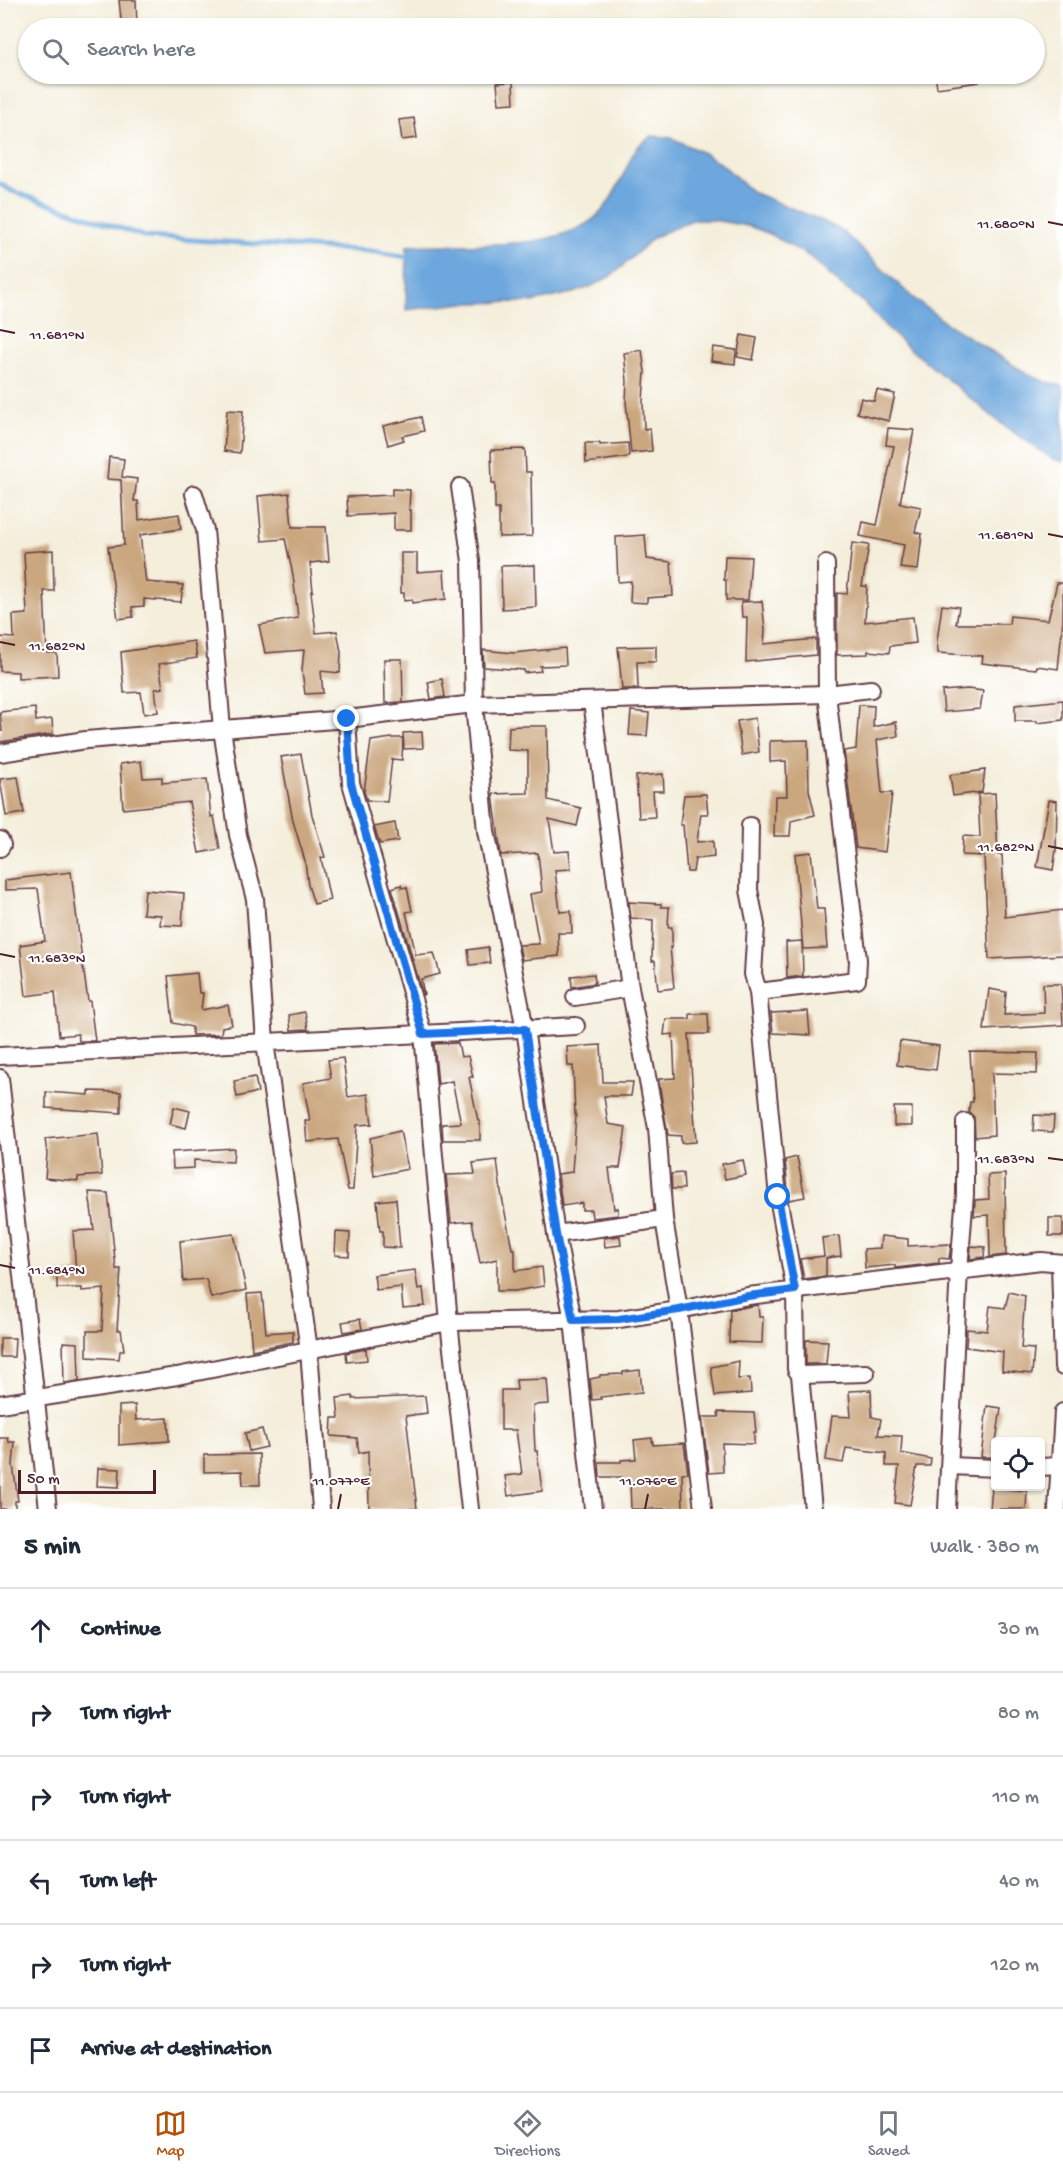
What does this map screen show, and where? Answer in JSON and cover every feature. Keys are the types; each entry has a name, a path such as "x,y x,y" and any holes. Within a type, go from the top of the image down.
{"street":[{"path":"460,487 471,561 474,704 486,831 525,1029 556,1234 573,1320 593,1509"},
{"path":"194,494 205,530 222,729 238,835 255,899 265,1042 309,1350 322,1509"},
{"path":"758,992 857,980 858,960 827,694 826,564"},
{"path":"0,753 86,740 347,719 474,704 827,694 871,689"},
{"path":"592,701 630,988 657,1128 664,1219 679,1310 703,1509"},
{"path":"347,719 351,783 423,1034 449,1323 470,1509"},
{"path":"750,826 749,890 756,926 753,974 758,992 778,1197 795,1290 796,1369 800,1375 813,1509"},
{"path":"0,840 2,845 0,848"},
{"path":"575,997 630,988"},
{"path":"0,1056 576,1026"},
{"path":"0,1078 48,1509"},
{"path":"947,1509 965,1194 964,1122"},
{"path":"556,1234 664,1219"},
{"path":"0,1404 177,1376 449,1323 619,1319 748,1296 1041,1261 1062,1263 1063,1367"},
{"path":"800,1375 866,1373"},
{"path":"1057,1509 1063,1412"},
{"path":"950,1466 991,1468"},
{"path":"1045,1467 1059,1466"}],"water":[{"path":"652,136 672,138 703,153 723,165 752,192 842,231 912,297 949,325 1026,373 1043,381 1063,386 1063,462 1051,458 1003,425 909,348 861,300 809,256 768,233 748,226 713,220 692,220 654,237 609,277 573,293 532,302 464,303 406,310 407,246 510,244 563,234 584,225 606,206 635,151"}],"building":[{"path":"119,0 136,0 137,18 121,18"},
{"path":"497,84 513,84 514,103 499,104"},
{"path":"936,84 965,84 937,88"},
{"path":"414,118 417,138 402,140 399,120"},
{"path":"741,335 757,338 753,360 737,357"},
{"path":"713,347 736,350 735,364 711,361"},
{"path":"642,350 645,372 644,429 650,428 652,451 631,453 624,353"},
{"path":"877,390 895,394 889,421 857,413 861,398 874,401"},
{"path":"227,410 243,411 240,453 224,451"},
{"path":"421,417 424,431 402,436 404,440 388,445 383,426"},
{"path":"888,428 914,430 900,503 921,507 915,532 922,534 918,570 900,568 904,545 860,536 863,522 877,525 894,446 886,445"},
{"path":"585,443 600,443 600,445 628,443 629,457 586,463"},
{"path":"525,449 526,472 531,472 532,536 499,537 499,509 495,509 491,450"},
{"path":"109,457 124,459 122,477 137,479 134,501 138,501 139,520 179,514 181,529 140,535 146,582 183,585 181,602 144,599 144,606 132,607 133,617 118,619 108,547 124,545 121,480 107,479"},
{"path":"392,489 410,490 411,530 394,530 394,513 348,516 347,497 392,495"},
{"path":"289,493 292,527 326,527 329,561 310,563 313,591 311,592 316,633 337,631 341,652 340,673 321,671 323,693 305,694 302,670 304,650 265,653 259,625 298,618 293,575 285,539 262,541 258,496"},
{"path":"645,535 647,559 671,562 673,596 647,598 647,603 630,602 631,581 618,582 616,537"},
{"path":"852,543 869,545 862,586 867,586 865,622 913,617 916,643 890,646 889,653 868,651 868,654 837,655 837,593 847,594"},
{"path":"53,550 54,591 44,591 47,653 57,653 58,676 18,678 18,672 0,671 0,637 14,638 13,615 27,614 24,552"},
{"path":"401,553 417,553 417,572 444,570 446,599 412,603 412,600 404,601 404,593 401,593"},
{"path":"725,556 751,557 748,600 726,600"},
{"path":"535,565 536,607 502,609 501,566"},
{"path":"1057,583 1063,583 1063,619 1058,669 982,663 983,656 938,653 937,641 942,605 959,607 956,624 1009,624 1010,616 1048,620"},
{"path":"762,601 764,644 816,639 816,655 746,662 747,617 742,617 741,602"},
{"path":"194,641 197,658 159,664 163,688 155,689 158,712 144,714 141,692 124,693 121,652"},
{"path":"656,646 656,662 637,662 638,689 622,689 618,647"},
{"path":"565,648 566,665 540,666 541,671 524,673 524,670 484,667 483,650 513,653"},
{"path":"384,659 402,659 403,702 385,703"},
{"path":"442,679 445,697 431,699 428,682"},
{"path":"968,689 983,691 980,709 944,712 942,691"},
{"path":"1063,700 1063,720 1037,723 1037,721 1015,721 1015,705"},
{"path":"859,705 874,706 873,727 896,722 898,736 877,740 882,793 892,793 885,852 856,848 844,751 856,749"},
{"path":"35,708 36,721 52,719 53,734 0,742 0,731 2,731 0,712"},
{"path":"631,711 649,713 647,736 629,735"},
{"path":"755,718 759,752 742,755 737,721"},
{"path":"547,726 548,800 581,808 577,826 549,819 554,852 569,851 571,869 555,870 560,912 571,911 572,933 558,933 559,956 522,960 519,945 539,944 530,894 542,892 538,853 501,855 493,794 528,793 528,751 508,750 509,727"},
{"path":"422,732 423,748 404,749 403,733"},
{"path":"403,738 402,760 392,759 387,802 367,800 364,792 371,741"},
{"path":"808,740 809,790 815,815 791,821 790,836 774,836 775,796 787,796 786,761 770,762 770,741"},
{"path":"301,754 312,815 325,857 321,858 330,900 314,904 308,885 305,861 293,821 281,757"},
{"path":"141,761 143,778 162,777 162,783 207,779 211,817 214,816 220,849 199,853 189,802 123,809 120,764"},
{"path":"985,770 982,792 953,796 950,775"},
{"path":"663,774 664,791 653,791 655,817 639,818 636,776"},
{"path":"18,777 24,813 6,816 0,779"},
{"path":"995,793 998,855 1002,855 1005,917 1063,910 1063,955 989,959 984,856 962,855 963,836 980,837 978,794"},
{"path":"706,794 708,814 701,814 697,842 713,841 714,857 695,859 693,872 687,872 683,825 680,825 684,795"},
{"path":"1049,800 1057,801 1056,850 1053,870 1037,867"},
{"path":"395,823 398,841 380,844 374,827"},
{"path":"811,852 817,909 824,909 827,948 803,949 795,854"},
{"path":"71,872 95,1041 79,1041 78,1034 59,1036 55,992 26,996 20,945 45,941 38,889 5,890 5,880"},
{"path":"401,885 402,888 407,887 412,911 406,912 416,955 434,953 440,974 421,979 423,995 392,888"},
{"path":"145,890 184,893 182,926 160,925 161,915 143,914"},
{"path":"629,902 661,904 661,907 669,907 668,927 672,927 672,947 670,947 674,988 658,990 655,961 652,961 653,920 631,918"},
{"path":"802,941 803,976 787,978 786,942"},
{"path":"488,947 490,963 470,965 468,950"},
{"path":"197,973 199,993 203,993 201,1010 228,1005 232,1025 222,1027 221,1034 192,1035 192,1027 173,1023 168,976"},
{"path":"594,974 595,983 572,987 571,976"},
{"path":"1043,984 1061,984 1063,1025 984,1030 989,989 1006,992 1004,1015 1044,1013"},
{"path":"808,1011 810,1035 773,1033 771,1013"},
{"path":"305,1012 308,1029 291,1030 289,1015"},
{"path":"690,1014 708,1014 709,1034 689,1034 696,1142 681,1143 681,1136 668,1135 659,1079 675,1078 673,1034 664,1035 666,1019 690,1019"},
{"path":"900,1041 939,1046 936,1070 897,1065"},
{"path":"458,1043 461,1057 468,1056 473,1077 469,1077 478,1121 480,1121 480,1140 443,1140 442,1124 461,1123 452,1081 438,1084 434,1044"},
{"path":"601,1045 603,1082 633,1082 631,1096 604,1096 608,1124 626,1127 620,1168 609,1168 614,1209 618,1208 618,1215 592,1218 591,1210 582,1210 582,1203 562,1206 558,1174 572,1172 576,1115 573,1066 568,1066 567,1047"},
{"path":"970,1052 1038,1053 1037,1074 992,1073 994,1135 975,1137 974,1117 969,1112 970,1102 973,1102"},
{"path":"343,1058 348,1097 368,1094 372,1124 357,1125 353,1190 348,1190 338,1139 307,1142 305,1121 310,1121 303,1083 331,1078 328,1060"},
{"path":"255,1077 258,1092 237,1097 234,1081"},
{"path":"89,1091 121,1092 121,1113 46,1108 46,1092 89,1095"},
{"path":"174,1107 190,1111 186,1128 170,1124"},
{"path":"894,1107 912,1107 912,1126 894,1126"},
{"path":"1034,1115 1054,1116 1053,1132 1033,1131"},
{"path":"400,1131 408,1169 374,1176 370,1138"},
{"path":"98,1134 102,1175 78,1177 78,1181 45,1178 47,1154 45,1139"},
{"path":"234,1148 233,1162 194,1160 194,1168 173,1169 172,1152"},
{"path":"797,1157 805,1197 789,1200 785,1160"},
{"path":"497,1160 512,1249 515,1249 515,1271 542,1267 544,1286 515,1291 497,1291 497,1259 480,1263 472,1221 451,1223 446,1175 475,1174 473,1163"},
{"path":"743,1160 746,1175 725,1179 722,1164"},
{"path":"683,1173 684,1189 672,1189 671,1174"},
{"path":"1005,1174 1006,1255 990,1257 989,1215 974,1216 975,1200 989,1199 988,1175"},
{"path":"89,1192 108,1193 116,1269 121,1269 117,1330 121,1330 124,1350 120,1351 119,1359 87,1357 87,1331 102,1331 104,1289 82,1291 82,1288 57,1288 57,1273 76,1273 73,1231 94,1230"},
{"path":"396,1199 400,1248 383,1247 383,1231 380,1231 377,1201"},
{"path":"1049,1218 1063,1218 1063,1236 1049,1236"},
{"path":"336,1232 350,1233 349,1256 335,1255"},
{"path":"234,1234 246,1290 211,1298 206,1279 183,1281 180,1241"},
{"path":"620,1236 621,1245 605,1247 604,1238"},
{"path":"839,1236 841,1256 826,1258 826,1276 804,1279 800,1259 824,1256 822,1238"},
{"path":"881,1236 908,1239 908,1246 951,1244 949,1259 939,1258 939,1263 895,1268 895,1265 865,1268 864,1249 880,1248"},
{"path":"971,1246 985,1247 984,1257 970,1259"},
{"path":"415,1270 418,1289 423,1288 425,1306 403,1308 401,1287 376,1290 374,1275"},
{"path":"1009,1292 1025,1296 1021,1348 1034,1349 1032,1374 1002,1371 1003,1352 966,1347 967,1329 987,1331 990,1306 1005,1308"},
{"path":"262,1293 266,1333 293,1331 293,1342 252,1350 247,1294"},
{"path":"758,1305 759,1317 763,1317 762,1343 729,1342 730,1310"},
{"path":"360,1319 362,1329 344,1332 342,1322"},
{"path":"0,1338 15,1338 14,1357 0,1357"},
{"path":"806,1340 828,1341 826,1364 806,1364"},
{"path":"63,1342 78,1343 79,1381 64,1383"},
{"path":"366,1349 367,1360 347,1362 346,1353"},
{"path":"739,1361 738,1379 750,1378 751,1393 715,1396 711,1367"},
{"path":"640,1370 642,1392 592,1400 590,1379 600,1377 600,1375 623,1374 623,1372"},
{"path":"547,1379 549,1404 533,1405 535,1451 537,1451 542,1491 508,1496 505,1476 522,1474 516,1430 501,1430 501,1390 517,1390 516,1380"},
{"path":"871,1390 872,1417 881,1419 878,1435 902,1436 901,1453 931,1459 930,1466 917,1466 910,1505 895,1503 899,1466 886,1466 886,1453 846,1448 843,1463 826,1460 832,1416 851,1417 849,1391"},
{"path":"353,1396 353,1399 425,1396 427,1413 406,1416 417,1509 369,1509 368,1451 359,1453 357,1438 331,1436 332,1418 339,1418 337,1398"},
{"path":"135,1405 136,1420 168,1418 169,1441 119,1445 119,1406"},
{"path":"987,1406 1001,1408 997,1437 991,1437 991,1457 981,1457"},
{"path":"718,1412 754,1413 756,1432 754,1432 754,1444 722,1443 723,1472 709,1473 702,1417 719,1417"},
{"path":"262,1429 267,1447 249,1451 245,1433"},
{"path":"0,1438 8,1438 9,1442 15,1442 13,1465 18,1501 15,1501 15,1509 0,1509"},
{"path":"652,1438 653,1445 684,1443 688,1473 682,1473 683,1509 631,1509 630,1482 623,1483 622,1477 600,1477 599,1462 636,1459 634,1440"},
{"path":"259,1454 260,1485 243,1485 242,1471 204,1472 204,1455"},
{"path":"98,1468 120,1469 119,1487 97,1486"},
{"path":"992,1491 1027,1491 1026,1509 990,1509"}],"waterway":[{"path":"0,184 12,191 146,237 370,251 414,258"}],"route":[{"path":"347,719 351,783 423,1034 525,1029 556,1234 573,1320 619,1319 795,1290 778,1197"}]}
